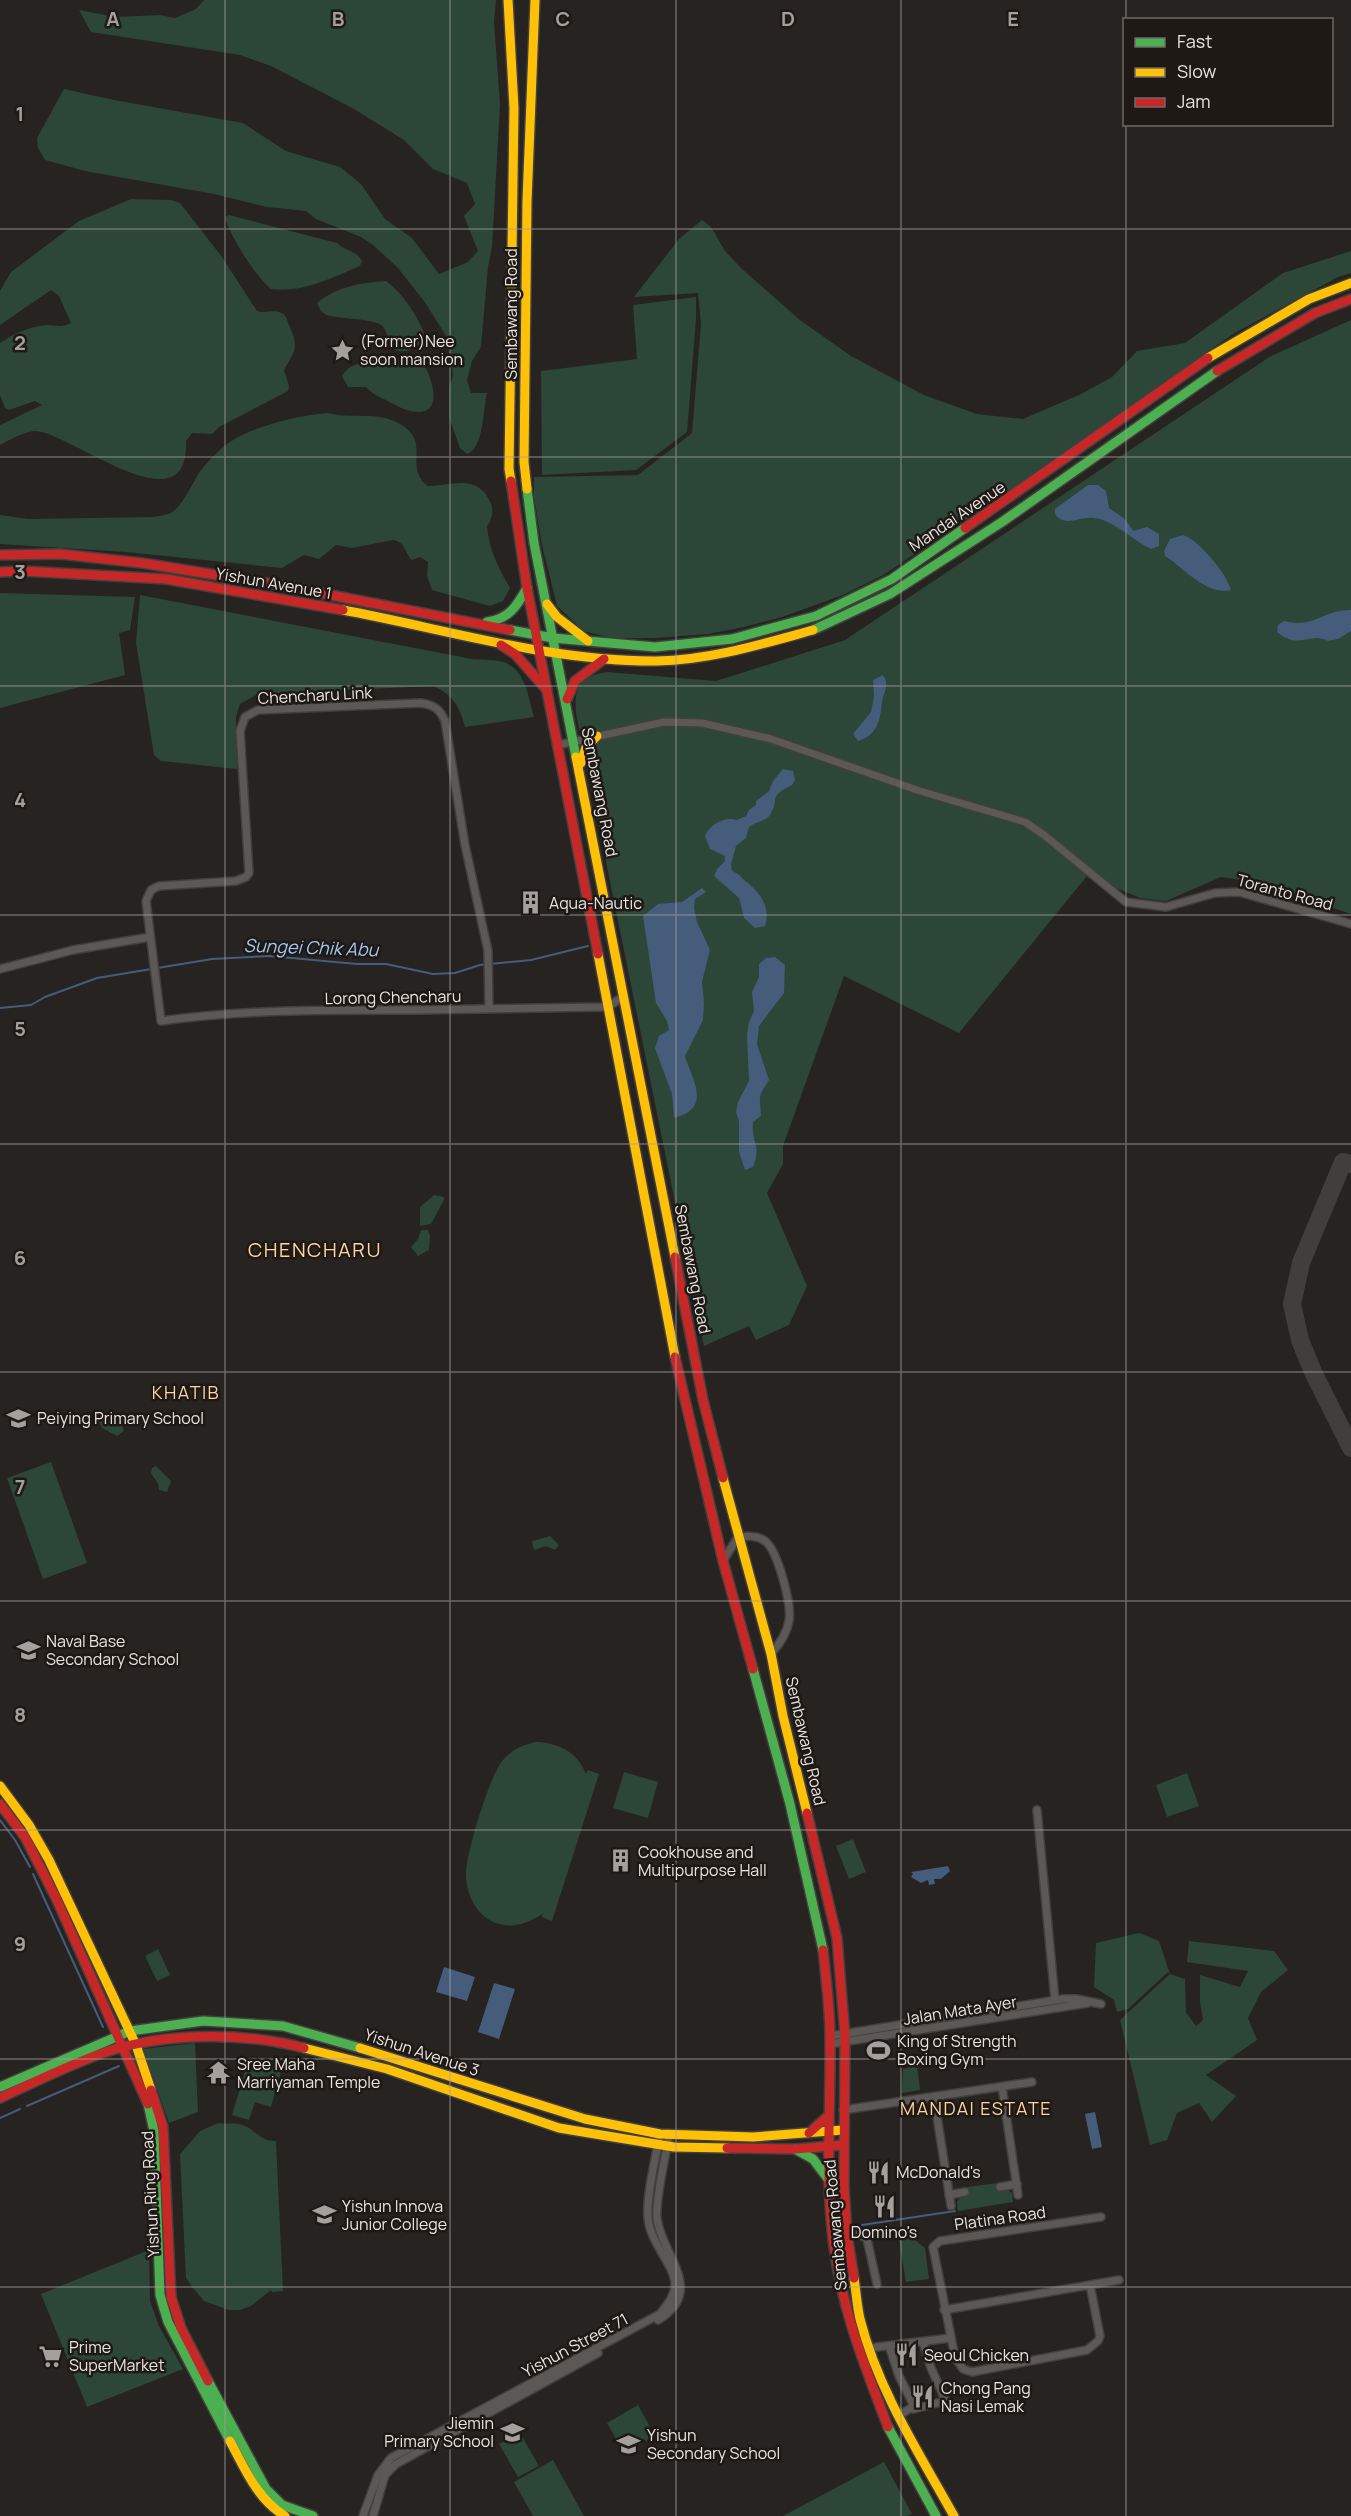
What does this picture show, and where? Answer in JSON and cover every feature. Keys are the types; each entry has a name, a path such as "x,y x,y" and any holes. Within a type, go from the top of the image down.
{"main road":[{"name":"Sembawang Road","path":"508,0 514,108 509,464 526,588 609,1006 679,1376 723,1561 785,1785 823,1945 830,2040 827,2131 834,2238 841,2284 855,2343 894,2441 936,2516"},
{"name":"Sembawang Road","path":"535,0 527,190 524,462 534,543 703,1400 738,1538 771,1654 783,1716 837,1938 843,1989 845,2039 843,2145 853,2281 869,2349 898,2416 954,2516"},
{"name":"Mandai Avenue","path":"536,635 655,647 732,639 825,612 892,579 1215,353 1309,299 1351,283"},
{"name":"Mandai Avenue","path":"539,651 604,659 657,661 730,653 813,630 890,594 1002,522 1215,372 1315,313 1351,299"},
{"name":"Yishun Avenue 1","path":"0,555 60,554 142,562 285,586 536,635"},
{"name":"Yishun Avenue 1","path":"0,572 23,571 166,579 369,615 539,651"},
{"path":"471,623 497,622 507,618 514,612 526,588"},
{"path":"544,601 562,621 591,642"},
{"path":"495,642 515,654 548,692"},
{"path":"566,702 575,681 604,659"},
{"path":"580,768 586,747 597,736"},
{"name":"Yishun Ring Road","path":"0,1786 29,1825 49,1860 136,2046 163,2127 170,2290 181,2328 266,2489 282,2505 313,2516"},
{"name":"Yishun Ring Road","path":"0,1804 20,1830 39,1864 119,2035 153,2123 160,2295 168,2322 253,2485 270,2507 285,2516"},
{"name":"Yishun Avenue 3","path":"0,2088 130,2031 204,2021 283,2026 585,2119 664,2135 753,2137 843,2130"},
{"name":"Yishun Avenue 3","path":"0,2098 93,2056 124,2047 200,2035 226,2036 289,2044 387,2069 559,2128 662,2146 795,2149 843,2145"},
{"path":"809,2133 827,2117"},
{"path":"795,2149 813,2159 830,2180"}],"street":[{"name":"Chencharu Link","path":"160,1021 146,901 148,895 155,887 236,881 246,877 249,873 240,731 245,717 258,710 421,703 433,705 439,709 445,721 465,845 488,955 489,1009"},
{"name":"Toranto Road","path":"558,745 664,722 684,721 771,738 920,791 1024,822 1044,835 1126,902 1154,907 1173,906 1215,893 1239,891 1351,924"},
{"path":"0,969 73,950 150,937"},
{"path":"609,1006 624,996"},
{"name":"Lorong Chencharu","path":"160,1021 209,1016 338,1010 609,1006"},
{"path":"723,1561 738,1538 747,1536 766,1542 776,1557 789,1608 789,1624 771,1654"},
{"path":"1037,1810 1055,2000"},
{"name":"Jalan Mata Ayer","path":"830,2040 1055,2000 1077,1999 1097,2003 865,2035"},
{"path":"843,2110 1032,2082"},
{"path":"1002,2087 1018,2195"},
{"path":"934,2097 951,2206"},
{"name":"Yishun Street 71","path":"363,2516 378,2475 391,2458 660,2314 672,2296 675,2286 673,2277 650,2233 647,2215 664,2135"},
{"name":"Yishun Street 71","path":"372,2516 385,2475 396,2464 667,2314 674,2306 681,2285 679,2273 657,2217 662,2146"},
{"path":"1000,2187 1017,2184"},
{"path":"949,2195 965,2192"},
{"name":"Platina Road","path":"944,2310 933,2250 937,2242 1101,2217"},
{"path":"650,2233 660,2228"},
{"path":"848,2235 861,2235 867,2239 877,2284"},
{"path":"1090,2285 1100,2336 1098,2341 1084,2352 972,2372 963,2369 958,2364 944,2310 1119,2280"},
{"path":"869,2349 950,2338"},
{"path":"898,2416 913,2409 946,2401 931,2368 923,2342"},
{"path":"889,2346 913,2409"}],"green space":[{"path":"204,0 496,0 494,22 500,104 492,247 481,347 472,361 467,380 471,393 487,393 480,436 473,451 467,454 460,448 449,417 449,386 453,377 450,342 424,301 397,267 373,245 361,237 316,219 306,211 267,207 214,194 85,171 45,160 38,148 37,138 64,89 243,123 286,151 340,167 361,184 385,219 412,238 439,274 468,262 478,251 464,216 475,204 467,183 433,169 404,140 354,109 271,66 240,55 91,32 79,10 115,17 160,15 175,18 196,9"},
{"path":"131,199 171,200 180,203 222,257 257,311 278,312 285,316 295,343 295,348 284,370 289,386 288,391 219,427 212,434 192,433 186,441 182,467 168,478 148,478 124,470 50,435 34,431 0,445 0,425 42,405 35,401 9,410 5,408 0,395 0,343 35,327 62,326 71,323 59,296 51,290 0,325 0,291 11,272 79,221"},
{"path":"229,215 337,243 357,255 362,261 360,266 317,284 294,289 271,289 258,276 237,244 225,217"},
{"path":"702,220 711,227 725,251 742,269 800,320 851,356 924,395 977,414 1023,419 1081,394 1112,377 1137,351 1185,343 1283,273 1351,251 1351,273 1338,277 1233,334 1071,448 885,574 843,595 782,617 708,634 656,638 610,638 584,631 557,606 542,545 534,497 534,477 638,475 692,433 701,324 698,293 634,297 679,239"},
{"path":"386,281 410,306 426,338 412,349 398,351 394,349 389,343 386,331 377,323 326,315 317,303 350,286"},
{"path":"696,297 687,432 636,470 542,475 541,371 637,359 633,305"},
{"path":"1351,320 1351,914 1255,882 1221,877 1166,901 1140,898 1087,876 959,1033 844,976 783,1146 783,1164 767,1193 807,1286 789,1325 756,1340 749,1326 704,1346 576,713 576,696 581,684 590,676 607,672 716,681 845,640 1271,356"},
{"path":"385,357 409,359 424,366 430,377 434,396 429,409 410,411 379,397 366,387 348,387 342,376 346,371 361,362"},
{"path":"328,413 378,417 394,421 406,428 413,436 416,445 417,470 428,486 472,484 486,494 492,510 487,526 492,551 510,588 503,601 490,606 432,590 427,576 428,562 420,557 412,560 403,545 393,540 352,548 336,545 319,559 304,555 282,568 126,552 0,544 0,515 28,519 152,517 169,514 180,504 206,463 231,442 272,424"},
{"path":"0,593 135,597 130,630 119,633 125,675 0,708"},
{"path":"140,595 472,659 506,663 518,672 522,679 534,717 465,727 455,702 434,686 258,694 240,704 236,717 237,769 161,761 154,755 136,643"},
{"path":"434,1195 444,1197 444,1200 431,1224 420,1226 420,1207"},
{"path":"421,1230 428,1230 429,1250 418,1256 411,1247 418,1239"},
{"path":"114,1414 119,1418 124,1431 117,1436 102,1428 99,1422 101,1416"},
{"path":"51,1462 87,1563 43,1579 7,1478"},
{"path":"156,1466 171,1481 167,1492 159,1490 151,1473 152,1468"},
{"path":"550,1536 559,1545 555,1550 546,1546 534,1550 532,1541"},
{"path":"535,1742 559,1746 578,1760 586,1774 588,1770 599,1774 552,1921 542,1917 542,1914 516,1925 504,1925 492,1922 475,1905 469,1893 466,1868 479,1817 498,1768 506,1756 513,1751"},
{"path":"624,1772 658,1782 648,1818 613,1808"},
{"path":"1187,1773 1199,1806 1167,1817 1156,1785"},
{"path":"853,1839 866,1872 849,1879 836,1846"},
{"path":"1139,1933 1159,1941 1170,1974 1168,1972 1128,2009 1117,2012 1114,2000 1094,1987 1096,1943"},
{"path":"1189,1941 1274,1951 1288,1970 1261,1992 1248,2018 1257,2040 1206,2075 1236,2096 1212,2122 1199,2103 1177,2113 1167,2140 1150,2145 1120,2020 1170,1974 1185,1979 1186,2012 1196,2026 1203,2020 1200,1975 1240,1987 1248,1971 1187,1962"},
{"path":"158,1949 170,1975 157,1981 145,1956"},
{"path":"195,2043 198,2112 169,2123 143,2049"},
{"path":"249,2058 282,2068 271,2107 255,2102 249,2120 232,2115"},
{"path":"917,2066 920,2090 902,2093 903,2069"},
{"path":"218,2123 239,2124 249,2128 260,2137 276,2141 283,2291 272,2292 271,2290 251,2306 240,2310 229,2310 204,2301 186,2278 180,2154 200,2131"},
{"path":"997,2183 999,2190 1006,2189 1012,2193 1013,2202 958,2211 957,2202 961,2196 968,2195 967,2187"},
{"path":"911,2237 925,2248 929,2279 906,2282 899,2240"},
{"path":"149,2250 150,2301 159,2326 183,2369 87,2407 41,2294"},
{"path":"638,2405 655,2436 624,2453 607,2423"},
{"path":"520,2433 539,2466 518,2477 499,2444"},
{"path":"553,2460 584,2516 533,2516 514,2482"},
{"path":"884,2462 912,2514 907,2516 783,2516"}],"water":[{"path":"1088,485 1098,485 1106,491 1109,508 1125,519 1133,531 1147,527 1159,534 1159,546 1151,549 1101,519 1068,521 1055,514 1055,509"},
{"path":"1183,535 1197,543 1212,558 1231,590 1222,591 1205,585 1165,556 1164,551 1170,539"},
{"path":"1351,610 1351,631 1338,639 1328,641 1316,638 1298,641 1277,632 1278,625 1284,621 1303,623 1333,613"},
{"path":"883,675 886,685 879,721 870,735 858,741 853,734 871,712 874,696 873,680"},
{"path":"783,769 793,771 795,780 792,785 779,793 768,817 749,827 746,838 736,846 731,864 732,871 753,887 766,907 765,926 755,928 744,918 739,898 714,876 725,861 725,856 710,849 705,836 718,822 728,819 737,820 746,816 749,810 756,805 756,801 769,791 773,781"},
{"path":"702,888 706,892 695,899 694,908 697,922 710,950 702,982 703,1020 685,1056 697,1092 693,1107 674,1118 672,1094 655,1048 659,1036 669,1030 667,1021 656,1003 643,916 658,904 682,902"},
{"path":"775,957 785,965 784,993 759,1026 757,1044 769,1080 760,1096 761,1116 753,1122 756,1159 753,1167 745,1170 739,1152 739,1122 736,1112 738,1102 749,1081 747,1034 754,1011 752,992 759,977 759,964 766,958"},
{"path":"948,1866 950,1871 941,1879 934,1879 935,1884 929,1885 928,1880 921,1883 911,1877 913,1874 911,1872"},
{"path":"444,1967 475,1977 467,2001 436,1992"},
{"path":"494,1983 515,1989 499,2039 478,2032"},
{"path":"1095,2112 1102,2147 1092,2149 1085,2114"}],"waterway":[{"name":"Sungei Chik Abu","path":"0,1008 31,1005 45,997 97,978 212,959 270,956 357,964 386,964 433,974 455,973 480,965 531,960 588,946"},
{"path":"0,1820 15,1840 30,1867"},
{"path":"33,1874 103,2027"},
{"path":"27,2106 119,2066"},
{"path":"0,2118 20,2109"},
{"path":"862,2225 955,2211"}],"taxiway":[{"path":"1351,1164 1343,1162 1301,1263 1292,1304 1300,1340 1313,1372 1351,1448"}],"traffic: fast":[{"path":"813,630 890,594 1002,522 1217,371"},
{"path":"527,489 534,543 576,757"},
{"path":"510,630 553,638 655,647 732,639 816,616 892,579 965,528"},
{"path":"487,622 501,618 512,611 527,588"},
{"path":"753,1669 790,1804 823,1950"},
{"path":"0,2087 130,2031 203,2021 283,2026 360,2048"},
{"path":"148,2104 154,2131 160,2295 168,2322 230,2441"},
{"path":"795,2149 813,2159 829,2180"},
{"path":"208,2381 266,2489 282,2505 313,2516"},
{"path":"888,2427 936,2516"}],"traffic: slow":[{"path":"508,0 514,108 509,469 511,481"},
{"path":"527,489 524,462 527,201 535,0"},
{"path":"1208,358 1309,299 1351,283"},
{"path":"547,604 557,617 588,641"},
{"path":"343,610 499,643 618,660 657,661 697,658 813,630"},
{"path":"581,763 586,747 597,736"},
{"path":"576,757 675,1257"},
{"path":"598,954 675,1357"},
{"path":"723,1478 771,1654 783,1716 807,1813"},
{"path":"0,1786 29,1825 49,1860 136,2045 151,2090"},
{"path":"304,2048 387,2069 559,2128 674,2147 727,2148"},
{"path":"360,2048 585,2119 660,2134 753,2137 843,2130"},
{"path":"854,2278 860,2319 877,2371 914,2445 954,2516"},
{"path":"230,2441 259,2492 285,2516"}],"traffic: jam":[{"path":"1217,371 1315,313 1351,299"},
{"path":"965,528 1208,358"},
{"path":"511,481 527,588 598,954"},
{"path":"0,555 60,554 142,563 285,586 510,630"},
{"path":"0,572 23,571 166,579 343,610"},
{"path":"501,645 515,654 547,690"},
{"path":"567,699 575,681 604,659"},
{"path":"675,1257 703,1400 723,1478"},
{"path":"675,1357 723,1561 753,1669"},
{"path":"0,1804 25,1837 56,1898 148,2104"},
{"path":"807,1813 837,1938 845,2035 844,2185 847,2235 854,2278"},
{"path":"823,1950 830,2026 829,2163 833,2239 848,2312 862,2358 888,2427"},
{"path":"0,2098 92,2057 143,2043 197,2037 225,2037 279,2042 304,2048"},
{"path":"151,2090 163,2127 171,2297 181,2328 208,2381"},
{"path":"809,2133 827,2117"},
{"path":"727,2148 795,2149 843,2145"}],"place":[{"name":"(Former)Nee soon mansion","path":"342,350"},
{"name":"Aqua-Nautic","path":"531,903"},
{"name":"Peiying Primary School","path":"19,1418"},
{"name":"Naval Base Secondary School","path":"28,1650"},
{"name":"Cookhouse and Multipurpose Hall","path":"620,1861"},
{"name":"King of Strength Boxing Gym","path":"879,2050"},
{"name":"Sree Maha Marriyaman Temple","path":"219,2073"},
{"name":"McDonald's","path":"878,2172"},
{"name":"Domino's","path":"884,2207"},
{"name":"Yishun Innova Junior College","path":"324,2215"},
{"name":"Seoul Chicken","path":"906,2355"},
{"name":"Prime SuperMarket","path":"51,2356"},
{"name":"Chong Pang Nasi Lemak","path":"923,2397"},
{"name":"Jiemin Primary School","path":"512,2432"},
{"name":"Yishun Secondary School","path":"629,2444"}],"district":[{"name":"CHENCHARU","path":"315,1249"},
{"name":"KHATIB","path":"186,1392"},
{"name":"MANDAI ESTATE","path":"976,2108"}]}
